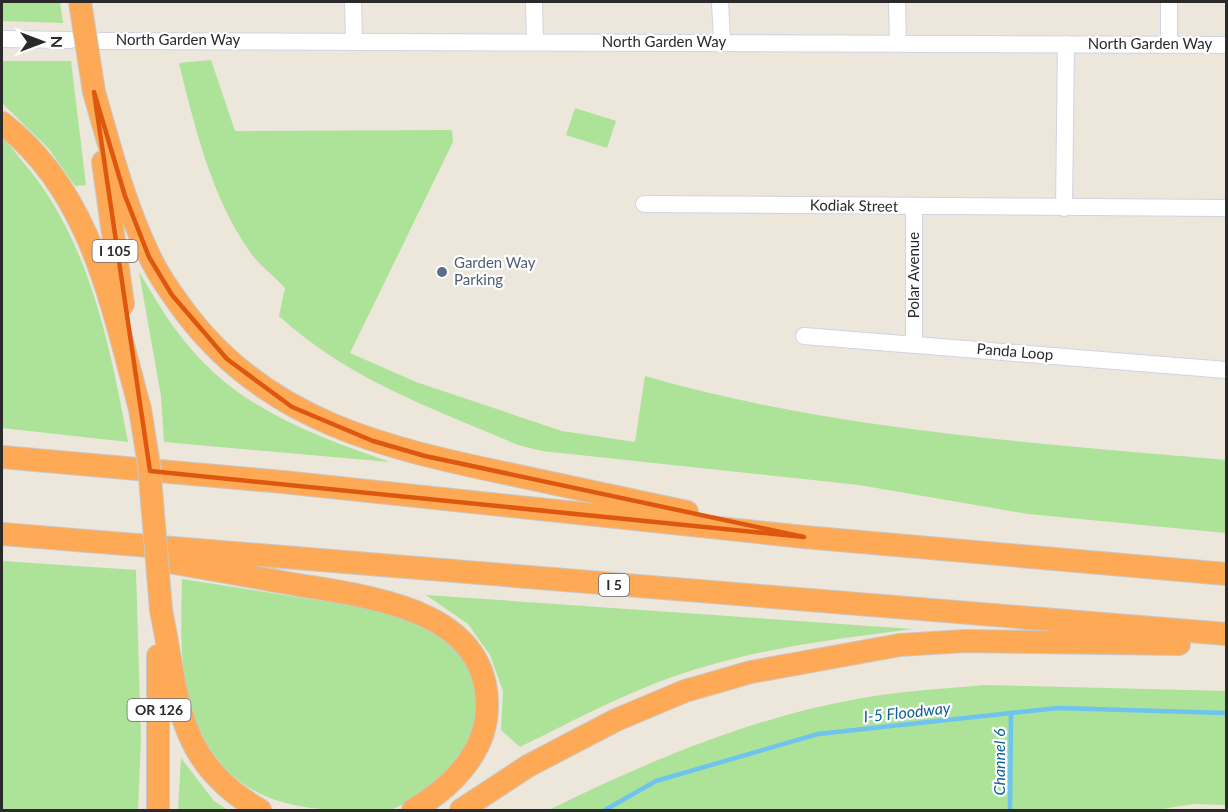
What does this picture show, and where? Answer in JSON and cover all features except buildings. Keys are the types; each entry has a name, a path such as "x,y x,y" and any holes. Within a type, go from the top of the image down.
{"highway":[{"name":"I 105","path":"80,2 116,262 149,465 161,610"},
{"path":"94,92 125,196 149,257 172,296 199,330 227,359 292,406 331,426 425,456 804,537"},
{"path":"2,123 43,161 60,185 83,227 109,295 140,409"},
{"path":"2,457 283,482 804,537 1227,574"},
{"path":"12,535 391,602 444,625 477,661 485,689 487,713 481,737 470,760 451,784 413,810"},
{"name":"I 5","path":"12,535 1227,634"},
{"path":"161,610 176,700 188,735 205,765 219,781 239,798 260,810"},
{"name":"OR 126","path":"158,810 158,655 161,610"},
{"path":"461,810 528,766 616,720 685,691 751,672 900,645 965,642 1227,645"}],"street":[{"path":"353,2 354,40"},
{"path":"534,2 535,42"},
{"path":"720,2 722,41"},
{"path":"897,2 898,43"},
{"path":"1169,2 1169,44"},
{"path":"2,39 70,40"},
{"name":"North Garden Way","path":"101,41 722,41 1227,45"},
{"path":"1064,208 1066,44"},
{"name":"Kodiak Street","path":"644,204 1227,208"},
{"name":"Polar Avenue","path":"914,207 914,344"},
{"name":"Panda Loop","path":"804,336 1227,370"}],"highlighted area":[{"path":"94,92 125,196 149,257 172,295 227,359 292,407 373,441 425,456 804,537 150,471"}],"green space":[{"path":"2,2 60,2 63,23 2,21"},
{"path":"211,60 235,131 452,130 453,142 350,353 416,382 562,431 635,442 645,376 788,410 860,422 1007,440 1226,460 1226,533 1028,514 859,485 542,451 518,445 392,391 334,358 279,316 285,288 254,257 236,230 215,185 191,112 179,63"},
{"path":"2,61 71,61 86,185 75,186 49,149 2,103"},
{"path":"575,108 616,121 607,148 566,135"},
{"path":"2,138 46,192 65,225 80,259 94,294 104,331 128,442 2,428"},
{"path":"139,272 163,312 200,359 248,399 302,428 390,462 164,442 161,396"},
{"path":"2,561 136,570 141,739 138,810 2,810"},
{"path":"182,579 375,609 403,616 430,629 456,651 471,675 477,701 473,727 462,752 444,775 421,794 388,810 323,809 300,806 258,793 240,782 210,749 192,709 182,654"},
{"path":"426,595 913,629 784,648 683,673 635,692 520,747 501,730 503,691 490,655 468,624"},
{"path":"985,685 1226,691 1226,805 1194,804 1155,810 549,810 661,759 777,718 873,696"},
{"path":"181,758 214,801 228,810 178,810"}],"waterway":[{"name":"I-5 Floodway","path":"605,810 656,781 818,734 1058,708 1226,713"},
{"name":"Channel 6","path":"1010,810 1011,713"}],"place":[{"name":"Garden Way Parking","path":"442,272"}]}
